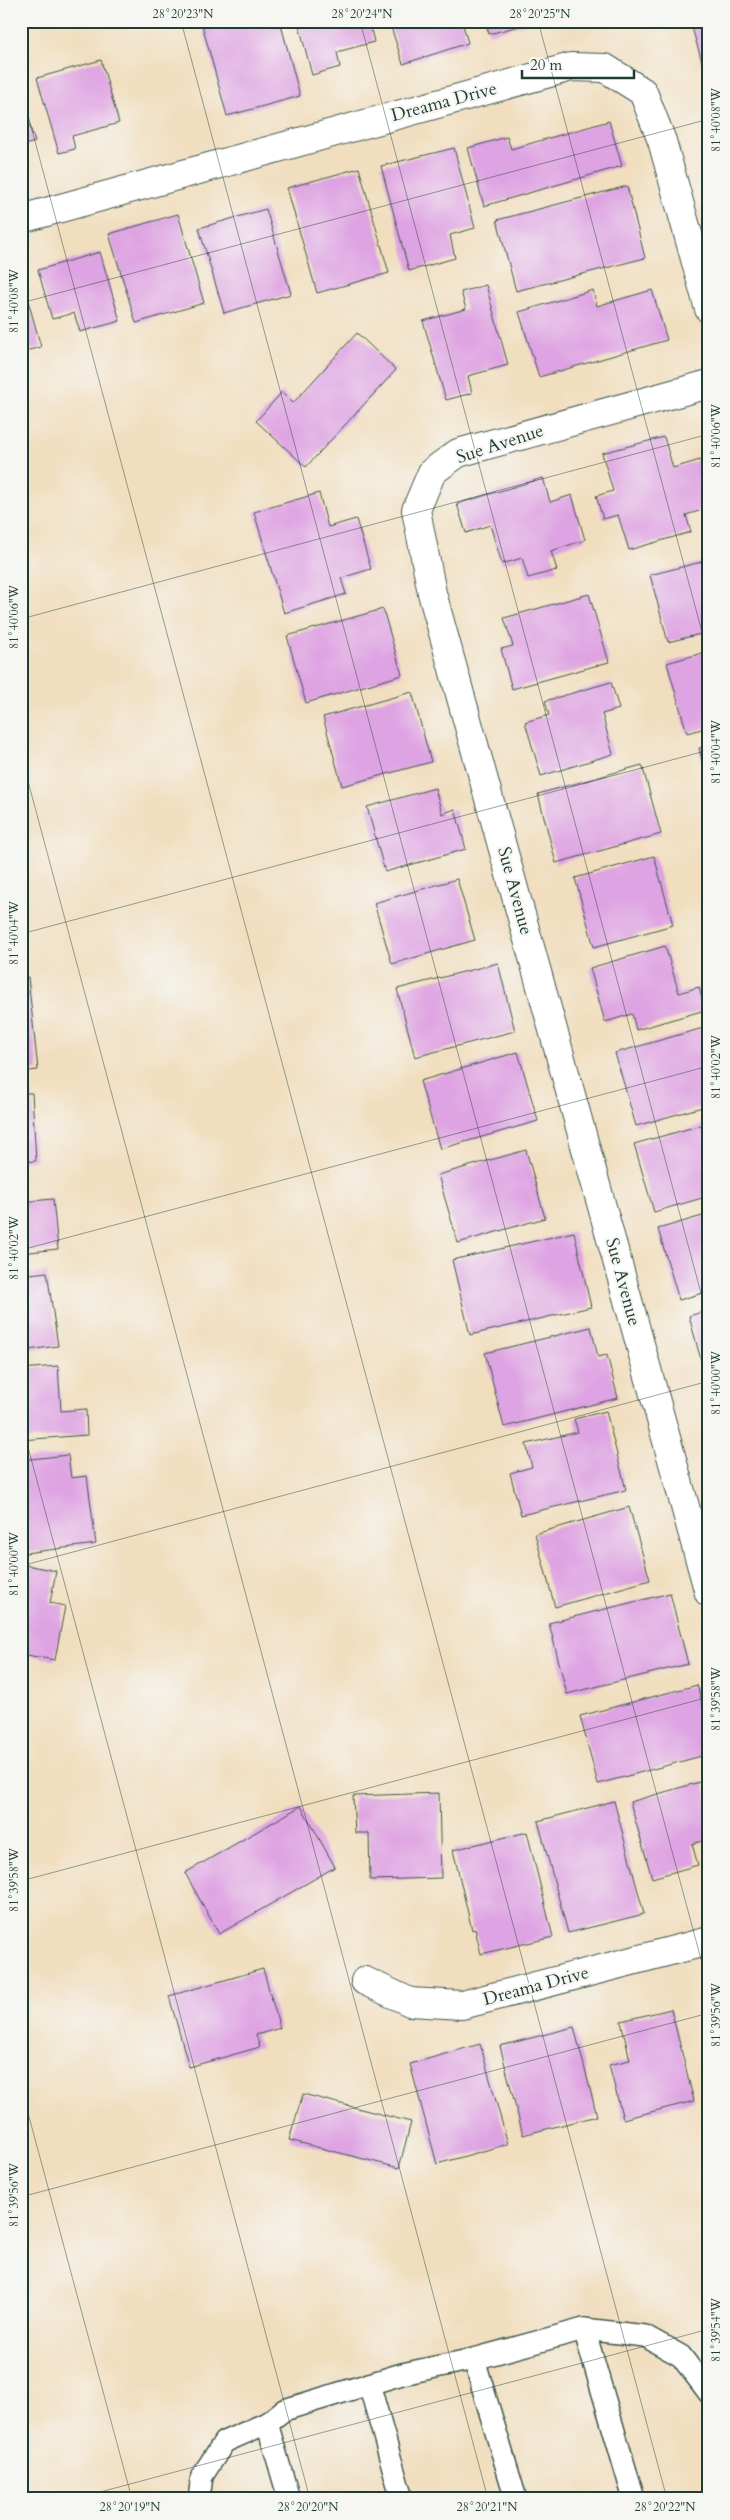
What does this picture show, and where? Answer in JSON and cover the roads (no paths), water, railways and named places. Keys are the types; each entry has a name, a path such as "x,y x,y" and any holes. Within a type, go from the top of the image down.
{"street":[{"name":"Dreama Drive","path":"21,219 571,68 606,68 644,92 662,141 709,309"},
{"name":"Sue Avenue","path":"709,384 458,454 432,472 416,510 432,593 709,1593"},
{"name":"Dreama Drive","path":"365,1981 410,2002 462,2005 709,1941"}],"lane":[{"path":"584,2329 634,2499"},
{"path":"198,2499 202,2476 224,2442 267,2423 284,2410 369,2384 584,2329 645,2336 681,2356 709,2393"},
{"path":"474,2358 516,2499"},
{"path":"369,2384 402,2499"},
{"path":"267,2423 289,2499"}]}
